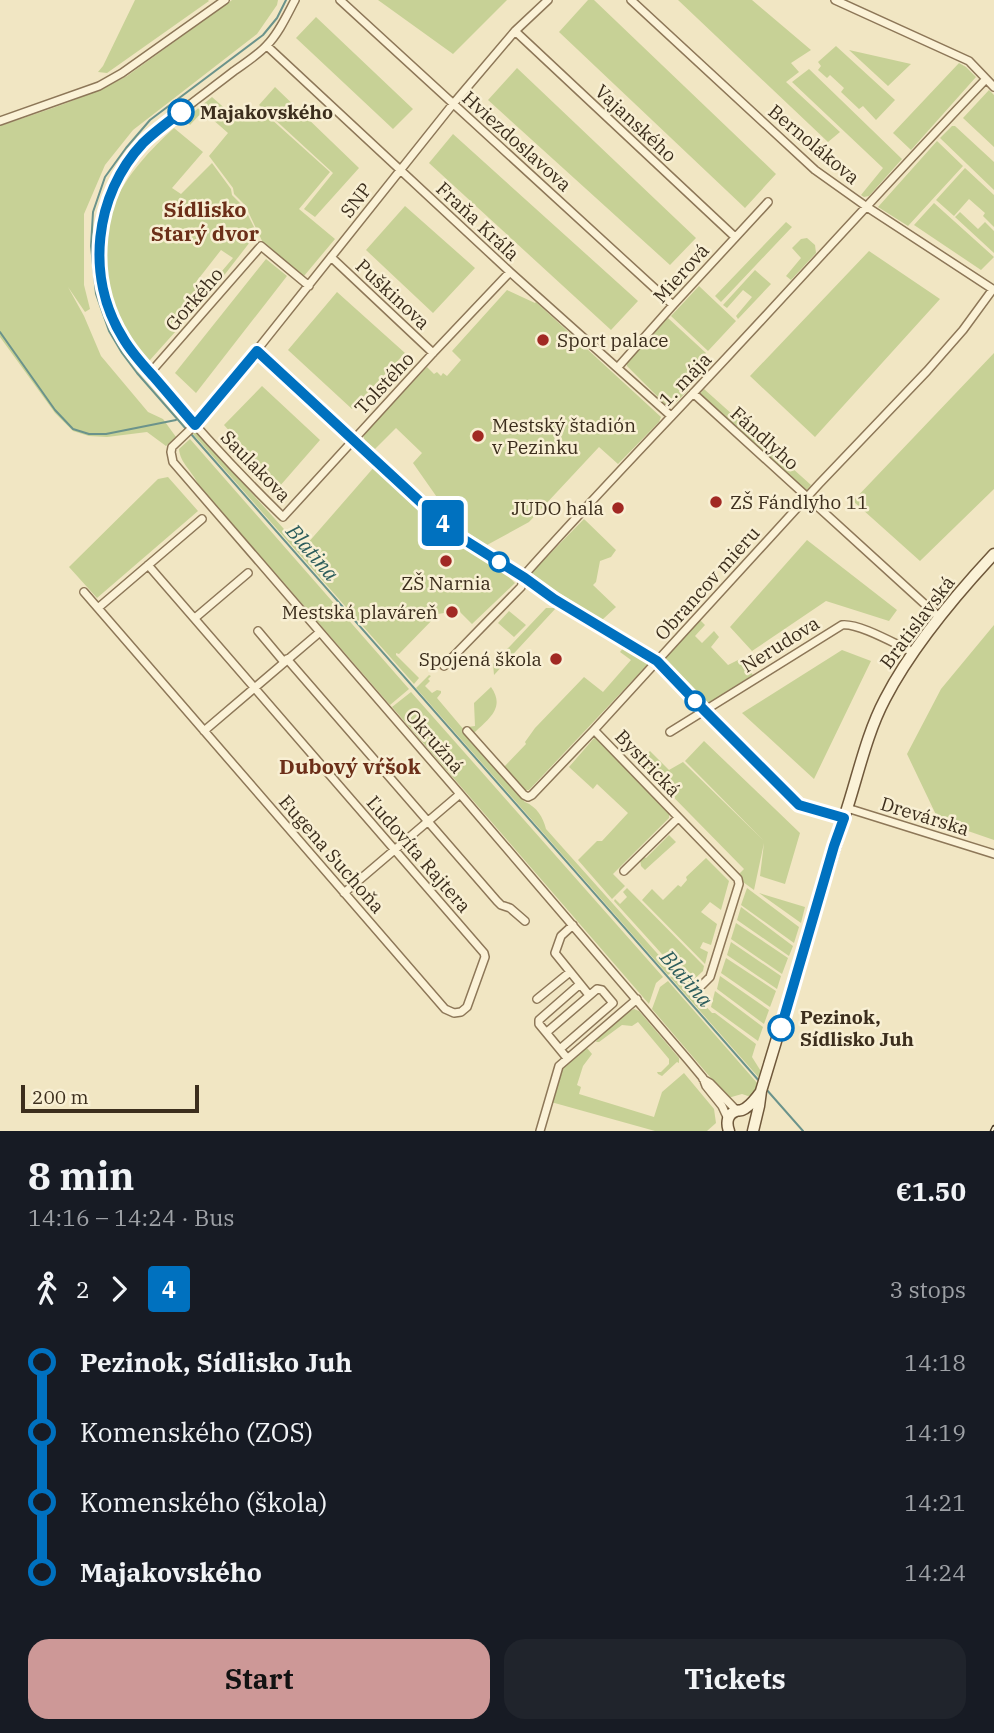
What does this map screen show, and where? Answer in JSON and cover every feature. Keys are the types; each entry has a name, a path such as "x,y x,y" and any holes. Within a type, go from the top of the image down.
{"main road":[{"name":"Bratislavská","path":"761,1091 874,722 913,652 958,594 994,554"},
{"path":"729,1131 727,1124 736,1113 753,1103 761,1091"},
{"path":"754,1127 761,1091"},
{"path":"736,1113 752,1116 754,1127"}],"street":[{"path":"0,121 99,86 122,73 225,0"},
{"path":"150,373 115,324 103,288 99,243 108,200 115,183 143,144 267,46 295,0"},
{"name":"Hviezdoslavova","path":"340,0 673,305"},
{"name":"SNP","path":"193,427 257,351 453,104 515,31 548,0"},
{"name":"Bernolákova","path":"631,0 815,170 994,290"},
{"path":"835,0 970,61 994,88"},
{"name":"Vajanského","path":"515,31 735,237"},
{"name":"Fraňa Kráľa","path":"267,46 510,272 671,416"},
{"name":"1. mája","path":"444,666 521,587 526,573 548,548 986,79"},
{"name":"Mierová","path":"618,368 768,202"},
{"name":"Gorkého","path":"150,373 261,246 309,286"},
{"name":"Puškinova","path":"331,257 433,353"},
{"name":"Tolstého","path":"283,517 510,272"},
{"name":"Obrancov mieru","path":"467,731 524,795 532,795 927,371 994,290"},
{"name":"Drevárska","path":"257,351 455,534 554,599 657,661 799,805 846,813 994,854"},
{"name":"Saulakova","path":"150,373 193,427 283,517"},
{"name":"Fándlyho","path":"693,393 940,618"},
{"name":"Okružná","path":"193,427 172,447 173,462 703,1079 710,1083 736,1113"},
{"path":"98,608 202,519"},
{"name":"Ľudovíta Rajtera","path":"148,565 483,951"},
{"path":"195,618 247,573"},
{"name":"Eugena Suchoňa","path":"83,592 449,1012 457,1013 467,1007 485,957 483,951"},
{"name":"Nerudova","path":"670,732 842,625 859,627 913,652"},
{"path":"258,631 501,905 510,908 525,921"},
{"path":"204,731 320,632"},
{"name":"Bystrická","path":"594,730 735,875 739,884 710,977 702,985"},
{"path":"344,893 460,794"},
{"name":"Bystrická","path":"624,871 678,818"},
{"path":"573,925 561,936 555,951 589,995"},
{"path":"537,999 570,972"},
{"path":"567,1058 539,1023 540,1017 580,984"},
{"path":"547,1032 597,989 612,1003 560,1049"},
{"path":"540,1131 559,1066 637,999"},
{"path":"600,1014 608,1023"}],"green space":[{"path":"135,0 209,1 107,73 98,72 103,66"},
{"path":"232,0 278,0 257,34 133,130 105,165 84,214 84,285 90,309 85,312 68,287 101,356 148,412 163,419 176,437 166,446 147,432 107,437 89,436 73,431 55,413 0,337 0,126 81,98 127,76"},
{"path":"378,0 507,0 453,54"},
{"path":"588,0 594,0 776,174 745,208 559,32"},
{"path":"678,0 752,0 811,50 791,63 799,72 786,82 840,132 828,142"},
{"path":"316,17 413,109 393,129 296,38"},
{"path":"836,46 895,100 876,120 863,106 859,109 841,92 844,88 830,75 827,78 818,70 821,66 818,62"},
{"path":"849,50 911,64 888,86"},
{"path":"959,63 976,77 911,150 893,133"},
{"path":"517,68 696,238 670,265 488,100"},
{"path":"809,69 902,159 869,196 861,195 883,168 792,82"},
{"path":"275,87 359,168 315,217 304,209 333,173 259,105"},
{"path":"989,90 994,95 994,147 963,118"},
{"path":"212,97 239,121 250,112 253,114 260,109 330,172 299,209 335,239 304,276 264,245 245,205 234,194 233,188 209,156 228,133 203,111 190,125 185,119"},
{"path":"952,126 994,162 994,190 940,138"},
{"path":"174,128 203,152 172,188 181,194 212,163 231,189 232,195 244,207 257,233 222,278 218,275 218,269 222,271 233,258 221,250 196,282 207,291 210,282 218,284 147,361 119,318 114,303 107,271 109,228 114,204 126,182 148,153"},
{"path":"453,134 638,301 611,330 429,163"},
{"path":"937,141 963,166 908,226 878,207"},
{"path":"965,168 994,195 994,227 983,216 985,213 969,199 954,216 936,200"},
{"path":"934,203 994,257 981,270 914,225"},
{"path":"405,206 475,268 433,313 366,250"},
{"path":"960,212 978,229 985,222 994,231 994,253 955,217"},
{"path":"786,222 792,227 721,302 715,296"},
{"path":"807,238 815,245 816,253 791,280 786,276 801,258 792,248 801,239"},
{"path":"869,251 940,299 815,437 750,376"},
{"path":"266,259 287,276 196,393 175,373"},
{"path":"755,270 771,284 738,319 736,316 752,297 743,290 727,308 723,305"},
{"path":"699,286 736,321 708,351 671,316"},
{"path":"507,290 536,302 661,417 618,464 599,447 529,522 487,545 458,526 438,506 441,503 413,463 422,453 396,428 375,449 365,441 363,435 427,367 434,374 437,372 441,376 443,373 447,376 461,360 452,351"},
{"path":"337,292 405,353 352,409 288,350"},
{"path":"668,318 706,353 680,382 688,390 678,401 669,405 627,366"},
{"path":"994,353 994,489 920,561 853,501"},
{"path":"262,386 320,440 279,487 224,425"},
{"path":"704,389 811,485 805,492 699,395"},
{"path":"196,431 301,548 307,547 375,466 452,538 504,572 515,583 472,624 460,612 452,620 444,613 438,614 399,654 396,653 419,678 414,684 193,434"},
{"path":"190,439 409,689 390,705 198,484 182,459 179,449"},
{"path":"168,477 198,511 97,598 69,567 158,479"},
{"path":"584,519 616,550 611,557 600,561 593,585 616,607 602,620 531,575"},
{"path":"807,540 897,610 889,621 826,601 752,651 730,627"},
{"path":"546,608 556,608 494,675 493,664"},
{"path":"509,611 526,625 514,637 498,623"},
{"path":"699,619 705,625 695,636 702,643 714,631 719,637 711,647 728,665 740,659 753,675 705,705 665,662 666,656"},
{"path":"994,625 994,840 939,821 907,754 941,689"},
{"path":"624,647 650,662 529,790 523,790 503,768 526,744 535,728 584,677 603,692 631,660 620,652"},
{"path":"842,650 871,661 814,779 742,713"},
{"path":"429,675 430,681 425,686 432,693 441,691 437,698 525,802 539,813 546,829 673,971 668,975 416,688"},
{"path":"491,687 497,701 496,707 473,734 468,727 475,726 474,703"},
{"path":"411,692 663,977 656,983 649,1004 392,707"},
{"path":"595,737 669,814 669,818 613,874 625,886 612,899 578,860 597,841 602,841 628,813 597,784 593,789 569,767"},
{"path":"704,741 800,833 785,884 760,876 764,843 754,890 743,882 738,875 744,869 638,761 650,751 669,770 683,762 765,842 685,761"},
{"path":"669,835 676,842 645,870 640,859 643,856 646,858"},
{"path":"706,858 729,881 721,910 710,902 701,912 717,924 711,945 703,942 700,948 708,952 705,964 642,900 652,889 663,900 678,885 681,887 687,880 686,877"},
{"path":"627,888 704,966 703,971 689,984 614,901 615,899 620,904 627,897 623,892"},
{"path":"747,888 799,927 794,943 741,905"},
{"path":"759,893 805,907 801,923"},
{"path":"741,907 793,946 789,956 737,920"},
{"path":"736,923 788,958 782,974 731,939"},
{"path":"731,942 781,976 777,989 727,955"},
{"path":"726,958 776,991 770,1007 721,973"},
{"path":"675,973 712,1013 756,1044 752,1057 762,1073 760,1079 670,977"},
{"path":"720,976 769,1010 764,1024 717,989"},
{"path":"668,981 758,1084 752,1095 742,1094 728,1098 652,1009 660,987"},
{"path":"715,991 763,1027 758,1041 711,1007"},
{"path":"634,1009 639,1011 679,1058 679,1063 662,1076 657,1072 661,1072 669,1064 669,1059 638,1022 632,1026 622,1025 596,1042"},
{"path":"587,1048 592,1054 583,1066 577,1085 581,1087 579,1094 654,1117 662,1092 684,1073 714,1109 716,1123 707,1131 655,1131 551,1102 564,1067"}],"waterway":[{"name":"Blatina","path":"187,430 137,373 109,331 96,294 91,246 93,212 105,177 150,120 263,35 277,18 286,0"},
{"path":"0,332 55,410 73,429 89,434 106,434 176,420"},
{"name":"Blatina","path":"191,434 760,1082"},
{"name":"Blatina","path":"766,1089 803,1131"}],"railway":[{"path":"992,1131 994,1127"}],"bus line":[{"name":"4","path":"181,112 143,144 131,159 115,183 103,216 99,243 103,288 109,310 124,340 195,425 257,351 455,534 554,599 657,661 799,805 844,818 781,1028"}],"place":[{"name":"Majakovského","path":"181,112"},
{"name":"Sport palace","path":"543,340"},
{"name":"Mestský štadión v Pezinku","path":"478,436"},
{"name":"ZŠ Fándlyho 11","path":"716,502"},
{"name":"JUDO hala","path":"618,508"},
{"name":"ZŠ Narnia","path":"446,561"},
{"name":"Mestská plaváreň","path":"452,612"},
{"name":"Spojená škola","path":"556,659"},
{"name":"Pezinok, Sídlisko Juh","path":"781,1028"}],"district":[{"name":"Sídlisko Starý dvor","path":"205,221"},
{"name":"Dubový vŕšok","path":"350,766"}]}
